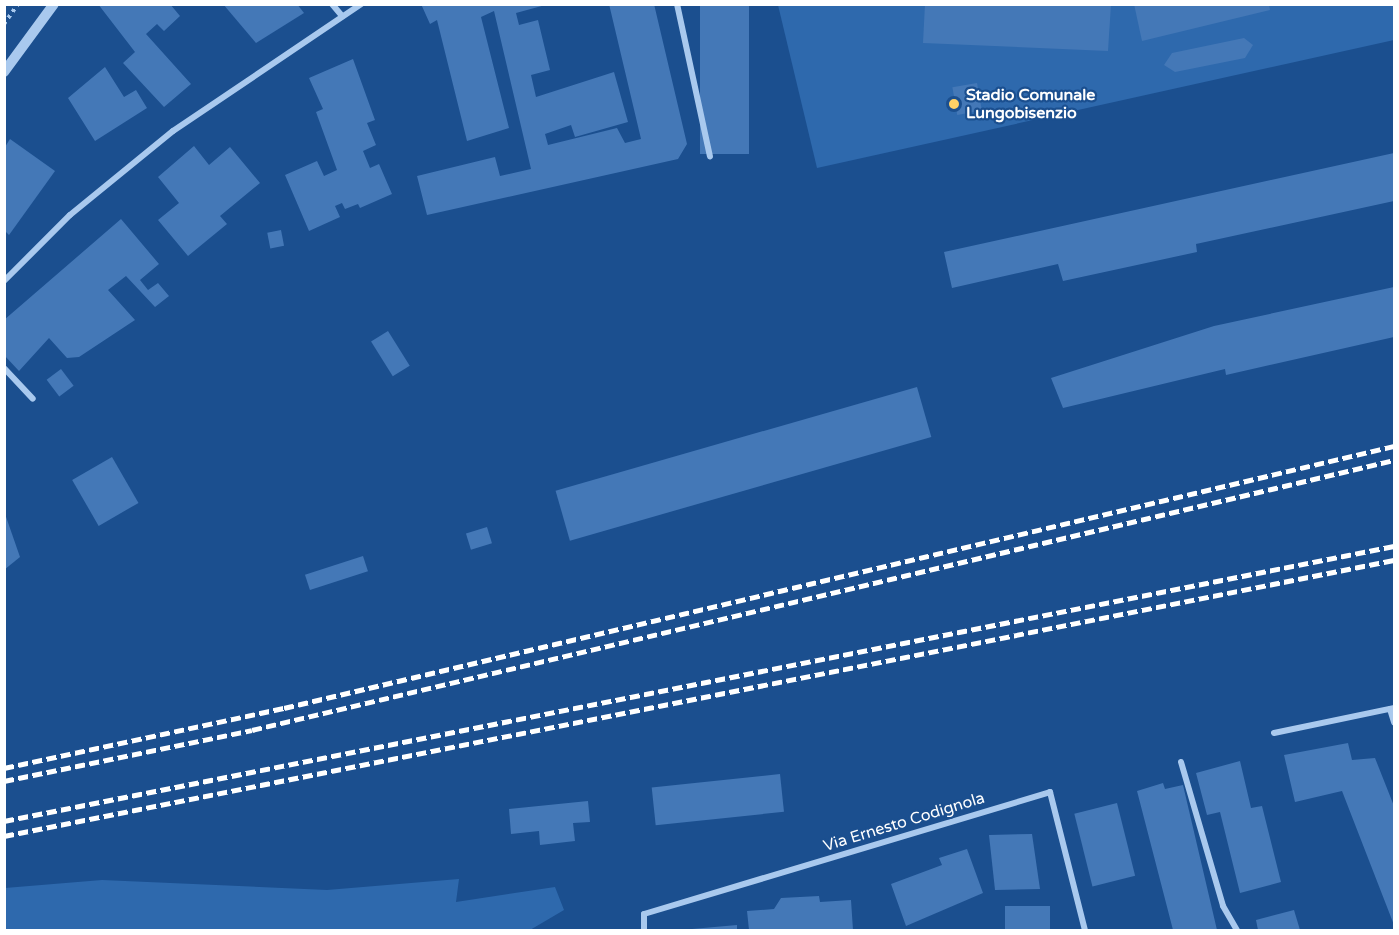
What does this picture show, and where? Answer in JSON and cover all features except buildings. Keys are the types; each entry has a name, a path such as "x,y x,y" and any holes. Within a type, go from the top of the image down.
{"street":[{"path":"4,72 54,4"},
{"path":"332,4 342,16"},
{"path":"4,281 70,215 173,131 361,4"},
{"path":"677,4 710,156"},
{"path":"4,368 33,399"},
{"path":"1274,733 1392,709 1395,722"},
{"path":"1181,762 1222,906 1237,930"},
{"name":"Via Ernesto Codignola","path":"644,930 644,915 1050,792 1085,930"}],"path":[{"path":"4,24 18,4"}],"shaded area":[{"name":"Stadio Comunale Lungobisenzio","path":"778,5 1394,5 1394,40 817,168"},
{"path":"459,879 456,902 555,887 564,910 530,930 5,930 5,888 102,880 327,890"}],"railway":[{"path":"4,768 284,708 1394,446"},
{"path":"4,781 252,730 1394,460"},
{"path":"4,821 1394,546"},
{"path":"4,836 1394,560"}],"place":[{"name":"Stadio Comunale Lungobisenzio","path":"954,104"}]}
